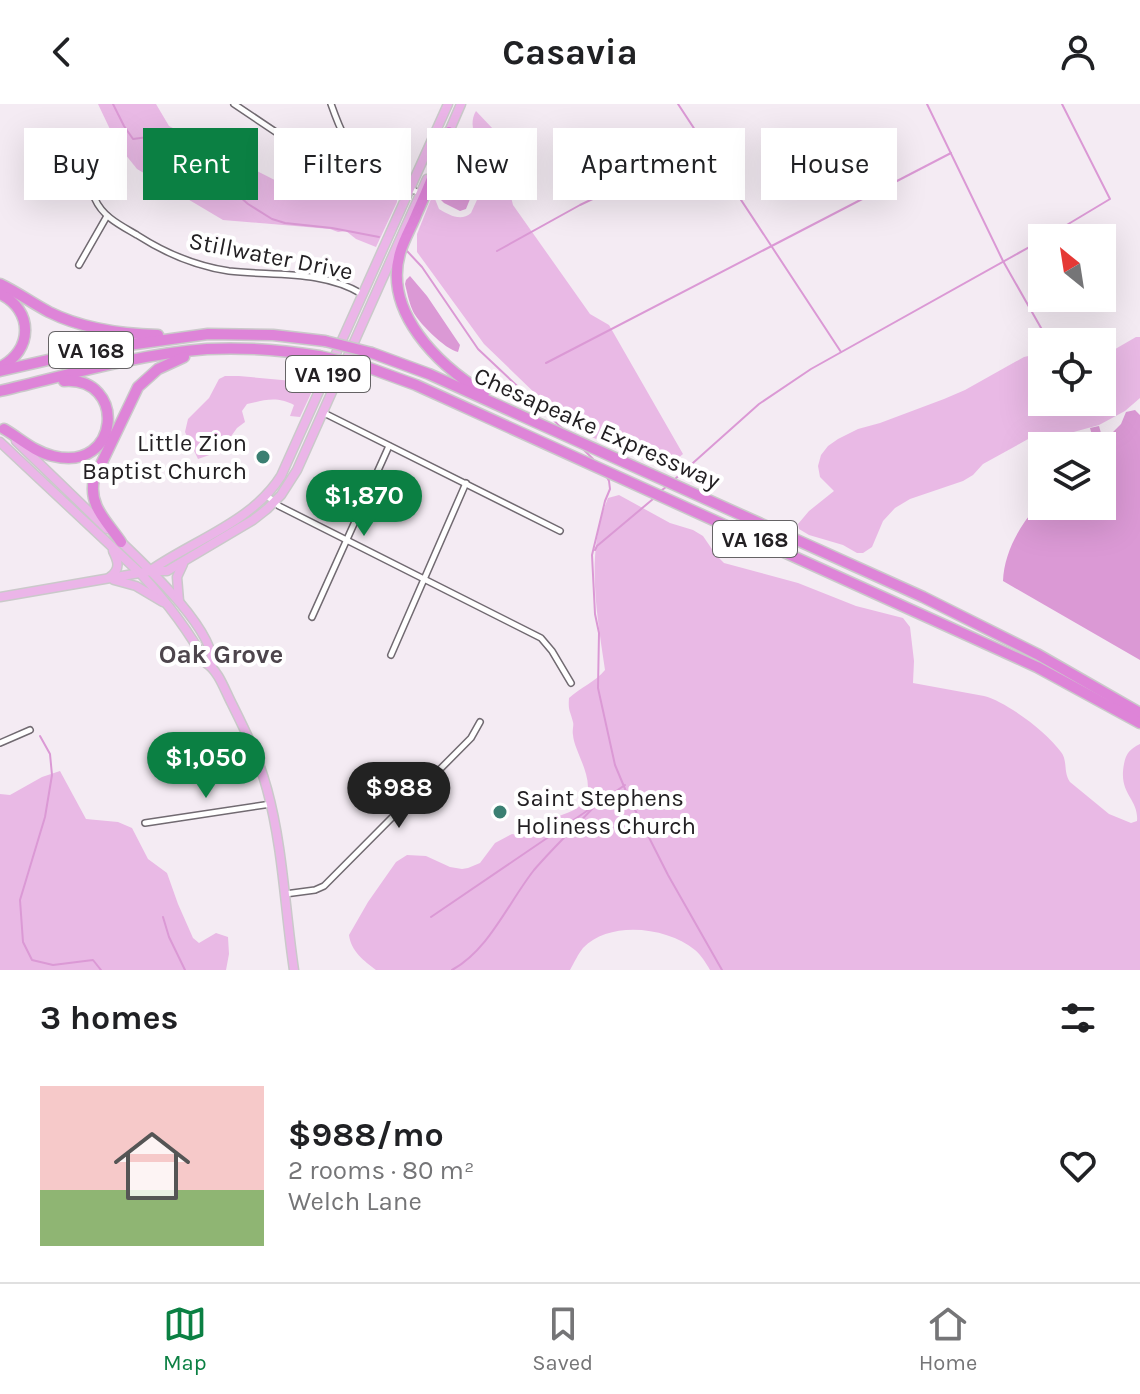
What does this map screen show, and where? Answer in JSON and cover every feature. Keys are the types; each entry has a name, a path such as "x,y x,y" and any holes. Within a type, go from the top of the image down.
{"highway":[{"path":"427,190 400,251 397,279 404,310 414,329 463,378 494,399 567,436"},
{"path":"0,284 53,314 86,326 118,333 184,336"},
{"path":"0,294 19,309 26,329 23,345 0,369"},
{"name":"Chesapeake Expressway","path":"0,369 92,350 226,333 325,341 372,353 429,374 947,609 1140,713"},
{"path":"116,544 95,506 92,491 95,475 123,415 147,377 186,356 213,349"},
{"name":"Chesapeake Expressway","path":"0,391 139,359 213,349 252,349 319,356 364,366 416,385 918,612 1037,667 1140,723"},
{"path":"2,427 38,451 59,458 80,457 103,440 108,414 103,401 92,388 77,381 22,386"}],"main road":[{"name":"VA 190","path":"411,187 448,104"},
{"name":"VA 190","path":"451,128 462,104"},
{"name":"VA 190","path":"0,597 151,571 167,571 253,520 274,503 292,479 427,178"},
{"name":"VA 190","path":"151,571 248,511 276,484 405,200"},
{"path":"357,334 357,325 366,302 363,294"},
{"path":"2,427 116,544 173,609 206,663 212,666"},
{"path":"0,442 151,571 195,623 213,659 212,666 254,750 271,804 294,970"},
{"path":"107,579 118,570 116,544"},
{"path":"180,602 177,577 184,562"},
{"path":"107,579 136,586 173,609"}],"street":[{"path":"234,104 274,131"},
{"path":"331,104 340,128"},
{"path":"411,189 420,193"},
{"name":"Stillwater Drive","path":"96,200 107,216 161,249 193,263 229,271 312,278 333,282 363,294"},
{"path":"79,265 107,216"},
{"path":"323,412 560,531"},
{"path":"312,617 389,446"},
{"path":"391,655 466,483"},
{"path":"266,495 274,503 541,638 571,683"},
{"path":"284,894 324,886 474,734 480,722"},
{"path":"0,743 30,730"},
{"path":"145,823 271,804"}],"shaded area":[{"path":"98,104 156,104 173,128 143,128 143,173 127,156 127,128 109,128"},
{"path":"476,111 492,128 473,128"},
{"path":"258,171 274,180 274,200 397,200 376,247 346,231 223,220 189,200 258,200"},
{"path":"431,200 435,200 439,209 455,217 471,213 477,200 512,200 590,314 609,325 683,454 665,469 571,428 484,344 417,252 417,234"},
{"path":"441,200 470,200 466,209 460,211"},
{"path":"410,276 460,345 458,352 439,341 415,314 405,284"},
{"path":"1140,337 1140,398 1116,416 1116,349"},
{"path":"1028,356 1028,416 1116,416 1099,425 1074,432 1028,432 1028,439 983,464 963,481 910,499 895,508 883,521 872,547 863,553 799,529 798,524 809,511 834,491 820,477 818,466 828,446 858,429 965,390"},
{"path":"239,376 304,382 314,387 300,417 290,416 294,405 282,400 247,404 242,411 245,422 215,453 198,459 185,432 188,419 209,398 219,379"},
{"path":"1135,410 1140,415 1140,660 1003,581 1015,537 1028,518 1116,520 1116,432 1113,432 1126,412"},
{"path":"1099,426 1101,432 1091,432 1090,428"},
{"path":"619,495 670,523 703,536 724,563 798,583 856,606 903,618 910,627 913,683 984,696 1015,711 1061,752 1070,782 1109,814 1131,823 1137,821 1137,813 1124,783 1124,764 1129,752 1140,744 1140,970 710,970 697,952 683,942 639,930 608,933 594,939 583,948 570,970 376,970 363,959 352,946 349,935 396,862 407,855 426,856 450,867 468,868 480,863 495,843 512,834 528,833 584,801 588,785 574,742 569,698 605,670 596,605 595,562 601,519 608,498"},
{"path":"60,771 86,819 118,822 132,828 148,859 167,873 193,938 199,943 216,933 228,937 226,970 0,970 0,794 10,795"}],"waterway":[{"path":"113,104 133,139 165,139 186,155 215,185 239,196 272,219 379,237"},
{"path":"678,104 841,352"},
{"path":"927,104 1003,261 1041,328"},
{"path":"1062,104 1110,199 1068,224"},
{"path":"546,363 951,153"},
{"path":"497,251 591,200"},
{"path":"675,479 759,404 811,369 1028,248"},
{"path":"407,251 422,267 478,349 564,430"},
{"path":"583,449 593,459"},
{"path":"606,475 610,489 592,555 599,633 598,688 615,765 668,875 722,970"},
{"path":"662,490 666,487"},
{"path":"595,550 653,499"},
{"path":"40,736 50,754 52,775 45,817 20,900 23,942 32,960 53,965 93,960 101,970"},
{"path":"431,917 625,785"},
{"path":"452,970 477,951 534,870 594,807"},
{"path":"163,917 185,970"}],"place":[{"name":"Little Zion Baptist Church","path":"263,457"},
{"name":"Saint Stephens Holiness Church","path":"500,812"}],"district":[{"name":"Oak Grove","path":"221,654"}]}
